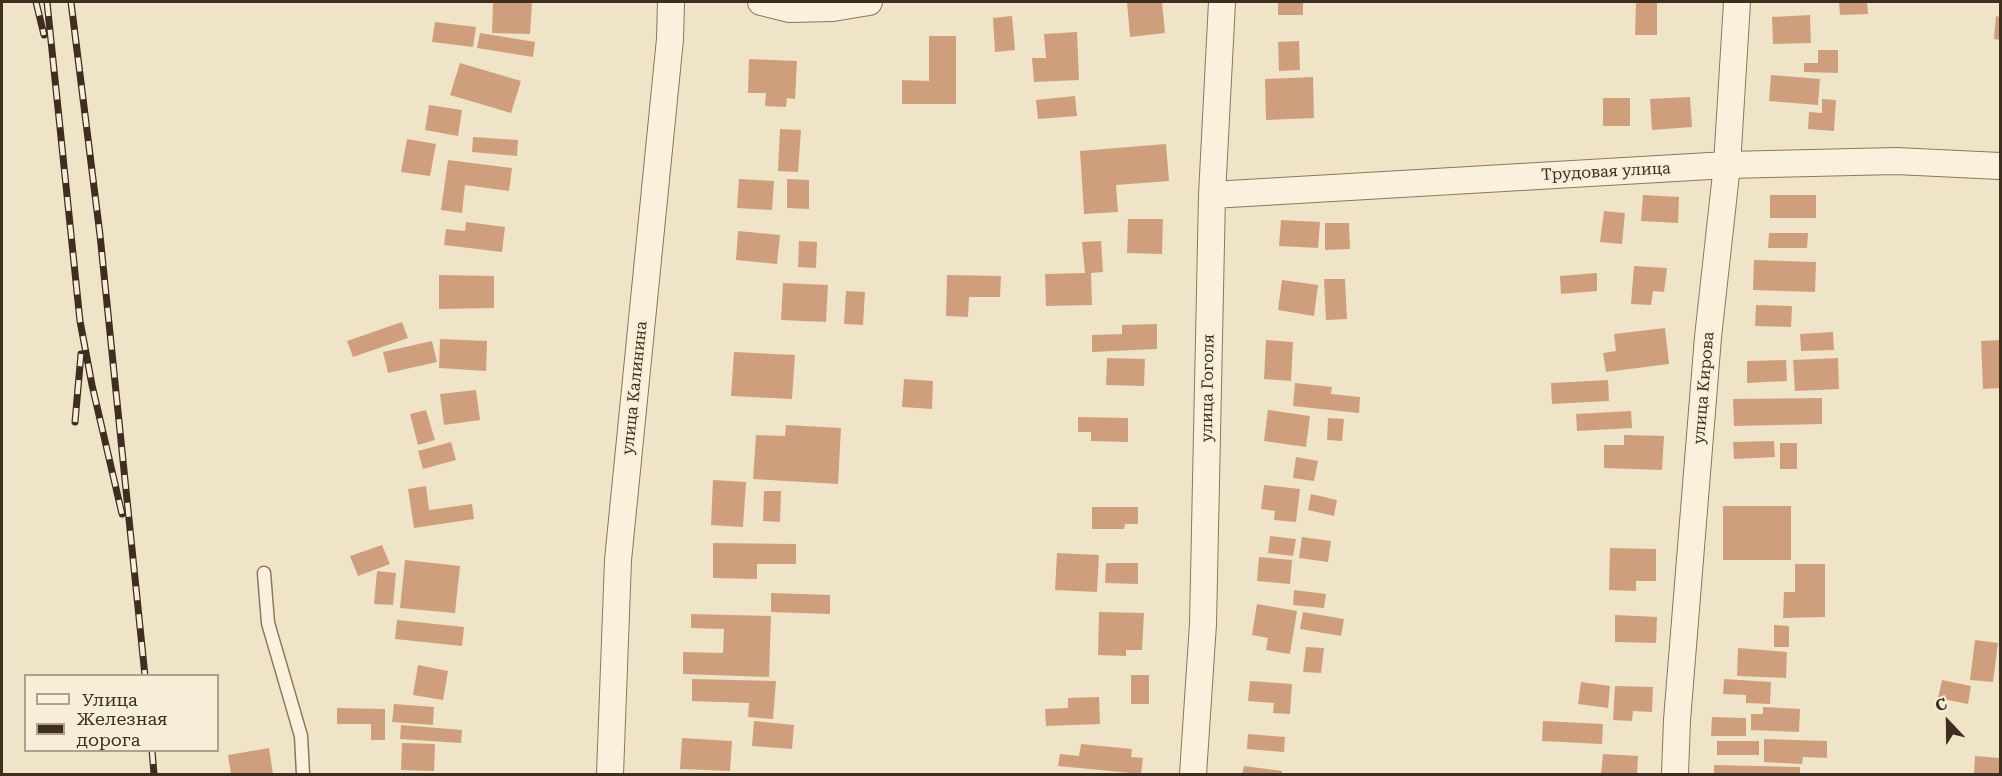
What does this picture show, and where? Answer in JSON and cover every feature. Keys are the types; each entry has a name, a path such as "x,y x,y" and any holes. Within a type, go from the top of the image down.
{"street":[{"name":"улица Калинина","path":"610,774 618,560 670,39 671,2"},
{"path":"761,2 789,9 833,8 869,2"},
{"name":"улица Гоголя","path":"1193,774 1203,624 1212,195 1222,2"},
{"name":"улица Кирова","path":"1675,774 1677,720 1708,337 1727,165 1737,2"},
{"name":"Трудовая улица","path":"1212,195 1727,165 1896,161 2001,166"}],"lane":[{"path":"264,573 268,623 301,735 303,774"}],"building":[{"path":"493,2 532,2 530,34 492,33"},
{"path":"1127,2 1162,2 1165,33 1130,37"},
{"path":"1278,2 1303,2 1303,15 1278,15"},
{"path":"1636,2 1657,2 1657,35 1635,35"},
{"path":"1839,2 1867,2 1868,14 1840,15"},
{"path":"1810,15 1811,43 1773,44 1772,17"},
{"path":"1012,16 1015,50 995,52 993,18"},
{"path":"1996,16 2000,17 2000,40 1994,39"},
{"path":"435,22 476,27 473,47 432,42"},
{"path":"1077,32 1079,80 1034,82 1032,58 1046,58 1044,34"},
{"path":"480,33 535,42 533,57 477,48"},
{"path":"929,36 956,36 956,104 902,104 902,80 929,81"},
{"path":"1299,41 1300,70 1279,71 1278,42"},
{"path":"1818,50 1838,50 1838,73 1804,72 1804,63 1818,63"},
{"path":"749,59 797,61 795,99 787,98 786,107 765,106 766,93 748,93"},
{"path":"460,63 521,81 511,113 450,95"},
{"path":"1771,75 1820,79 1818,105 1769,101"},
{"path":"1313,77 1314,118 1266,120 1265,79"},
{"path":"1075,96 1077,116 1038,119 1036,100"},
{"path":"1690,97 1692,127 1652,130 1650,99"},
{"path":"1603,98 1630,98 1630,126 1603,126"},
{"path":"1822,99 1836,100 1834,131 1808,129 1809,112 1822,113"},
{"path":"429,105 462,110 458,136 425,130"},
{"path":"780,129 801,130 798,172 778,171"},
{"path":"473,137 518,140 517,156 472,152"},
{"path":"407,139 436,144 430,176 401,172"},
{"path":"1166,144 1169,181 1116,185 1118,212 1084,214 1080,151"},
{"path":"448,160 512,168 509,191 465,185 462,213 441,210"},
{"path":"739,179 774,181 772,210 737,208"},
{"path":"787,179 809,180 809,209 787,208"},
{"path":"1643,195 1679,197 1678,223 1641,221"},
{"path":"1770,195 1816,195 1816,218 1770,218"},
{"path":"1604,211 1625,213 1622,244 1600,242"},
{"path":"1128,219 1163,219 1162,254 1127,253"},
{"path":"1281,220 1320,222 1318,248 1279,246"},
{"path":"466,222 505,227 502,252 444,245 446,229 465,231"},
{"path":"1325,223 1349,223 1350,249 1325,250"},
{"path":"738,231 780,235 777,264 736,260"},
{"path":"1769,233 1808,233 1807,248 1768,248"},
{"path":"799,241 817,242 816,268 798,267"},
{"path":"1101,241 1103,272 1091,273 1092,305 1046,306 1045,274 1085,273 1082,242"},
{"path":"1754,260 1816,262 1815,292 1753,290"},
{"path":"1634,266 1667,268 1664,292 1653,291 1651,305 1631,304"},
{"path":"1597,273 1597,291 1561,294 1560,276"},
{"path":"439,275 494,276 494,308 439,309"},
{"path":"947,275 1001,276 1000,297 969,297 968,317 946,316"},
{"path":"1324,279 1345,279 1347,319 1326,320"},
{"path":"1282,280 1318,285 1314,316 1278,310"},
{"path":"783,283 828,285 826,322 781,320"},
{"path":"846,291 865,292 863,325 844,324"},
{"path":"1756,305 1792,306 1791,327 1755,326"},
{"path":"402,322 408,338 353,357 347,341"},
{"path":"1157,324 1157,349 1092,352 1092,335 1122,334 1122,325"},
{"path":"1665,328 1669,364 1606,372 1603,353 1616,351 1614,334"},
{"path":"1833,332 1834,350 1801,351 1800,334"},
{"path":"440,339 487,341 486,371 439,368"},
{"path":"1266,340 1293,342 1291,381 1264,379"},
{"path":"2000,340 2000,388 1983,389 1981,341"},
{"path":"432,341 437,362 388,373 383,352"},
{"path":"734,352 795,355 792,399 731,396"},
{"path":"1107,358 1145,359 1144,386 1106,385"},
{"path":"1838,358 1839,389 1795,391 1793,360"},
{"path":"1786,360 1787,381 1747,383 1747,361"},
{"path":"904,379 933,381 932,409 902,407"},
{"path":"1608,380 1609,401 1552,404 1551,383"},
{"path":"1295,383 1332,387 1331,394 1360,397 1359,413 1293,406"},
{"path":"476,390 480,420 444,425 440,394"},
{"path":"1822,398 1822,424 1734,426 1733,399"},
{"path":"426,410 435,440 418,445 410,414"},
{"path":"1268,410 1310,416 1306,447 1264,441"},
{"path":"1631,411 1632,428 1577,431 1576,414"},
{"path":"1078,417 1128,418 1128,442 1091,441 1091,432 1078,432"},
{"path":"1328,418 1344,419 1342,441 1327,440"},
{"path":"786,425 841,428 838,484 753,479 756,435 785,436"},
{"path":"1624,435 1664,436 1662,470 1604,468 1604,445 1624,445"},
{"path":"1774,441 1775,457 1734,459 1733,442"},
{"path":"451,442 456,460 423,469 418,451"},
{"path":"1780,443 1797,443 1797,469 1780,469"},
{"path":"1296,457 1318,461 1314,481 1293,478"},
{"path":"713,480 746,482 743,527 711,525"},
{"path":"1264,485 1300,489 1296,522 1274,520 1275,511 1261,509"},
{"path":"426,486 429,510 472,504 474,519 414,528 408,489"},
{"path":"764,491 781,491 780,522 763,521"},
{"path":"1311,494 1337,500 1334,516 1308,510"},
{"path":"1723,506 1791,506 1791,560 1723,560"},
{"path":"1092,507 1138,507 1138,524 1125,524 1124,529 1092,529"},
{"path":"1270,536 1296,539 1293,556 1268,553"},
{"path":"1302,537 1331,541 1328,562 1299,558"},
{"path":"713,543 796,544 796,564 757,564 757,579 713,578"},
{"path":"382,545 390,564 358,576 350,556"},
{"path":"1610,548 1656,549 1656,581 1636,581 1636,591 1609,590"},
{"path":"1057,553 1099,555 1097,592 1055,590"},
{"path":"1259,557 1292,560 1290,584 1257,581"},
{"path":"405,560 460,566 455,613 400,608"},
{"path":"1106,563 1138,563 1138,584 1105,583"},
{"path":"1795,564 1825,564 1825,617 1783,618 1784,592 1795,592"},
{"path":"377,571 396,573 393,605 374,604"},
{"path":"1294,590 1326,594 1324,608 1293,605"},
{"path":"771,593 830,595 830,614 771,612"},
{"path":"1257,604 1297,611 1290,654 1266,650 1268,638 1252,635"},
{"path":"1099,612 1144,613 1142,650 1126,650 1126,656 1098,655"},
{"path":"1303,612 1344,619 1341,636 1300,629"},
{"path":"691,614 771,616 769,677 683,674 683,652 723,653 724,629 691,628"},
{"path":"1615,615 1657,617 1656,643 1615,642"},
{"path":"397,620 464,627 462,646 395,639"},
{"path":"1774,625 1789,626 1789,647 1774,647"},
{"path":"1975,640 1998,643 1993,682 1970,680"},
{"path":"1306,647 1324,648 1321,673 1303,672"},
{"path":"1738,648 1787,652 1786,678 1737,676"},
{"path":"418,665 448,671 443,700 413,695"},
{"path":"1131,675 1149,675 1149,704 1131,704"},
{"path":"692,679 776,681 773,719 748,717 749,703 692,701"},
{"path":"1724,679 1771,682 1770,704 1746,703 1746,695 1723,694"},
{"path":"1942,680 1971,686 1968,704 1938,698"},
{"path":"1250,681 1292,684 1290,714 1273,713 1274,703 1248,701"},
{"path":"1581,682 1610,686 1608,708 1578,704"},
{"path":"1615,686 1653,687 1652,712 1633,711 1632,721 1613,720"},
{"path":"1099,697 1100,724 1046,726 1045,709 1068,708 1068,698"},
{"path":"394,704 434,707 433,725 392,722"},
{"path":"1763,707 1800,709 1799,732 1751,730 1751,714 1763,714"},
{"path":"337,708 385,709 385,740 371,740 371,724 337,724"},
{"path":"1712,717 1746,718 1746,736 1711,736"},
{"path":"754,721 794,725 792,749 752,746"},
{"path":"1543,721 1603,724 1602,744 1542,741"},
{"path":"401,725 462,730 461,743 400,739"},
{"path":"1248,734 1285,737 1284,752 1247,749"},
{"path":"682,738 732,741 730,771 680,769"},
{"path":"1764,739 1827,741 1827,758 1803,757 1802,764 1764,762"},
{"path":"1717,741 1759,741 1759,755 1717,755"},
{"path":"402,743 435,744 434,771 401,770"},
{"path":"1081,744 1132,749 1131,757 1143,758 1141,774 1058,766 1060,754 1079,756"},
{"path":"269,748 273,774 231,774 228,755"},
{"path":"1603,754 1638,756 1637,774 1601,774"},
{"path":"1975,756 2000,758 2000,774 1974,773"},
{"path":"1714,765 1800,767 1800,774 1714,774"},
{"path":"1244,766 1282,771 1282,774 1242,774"}],"railway":[{"path":"36,2 44,35"},
{"path":"47,2 80,321 92,385 122,514"},
{"path":"71,2 100,235 145,674"},
{"path":"75,422 81,354"},
{"path":"152,752 154,774"}]}
